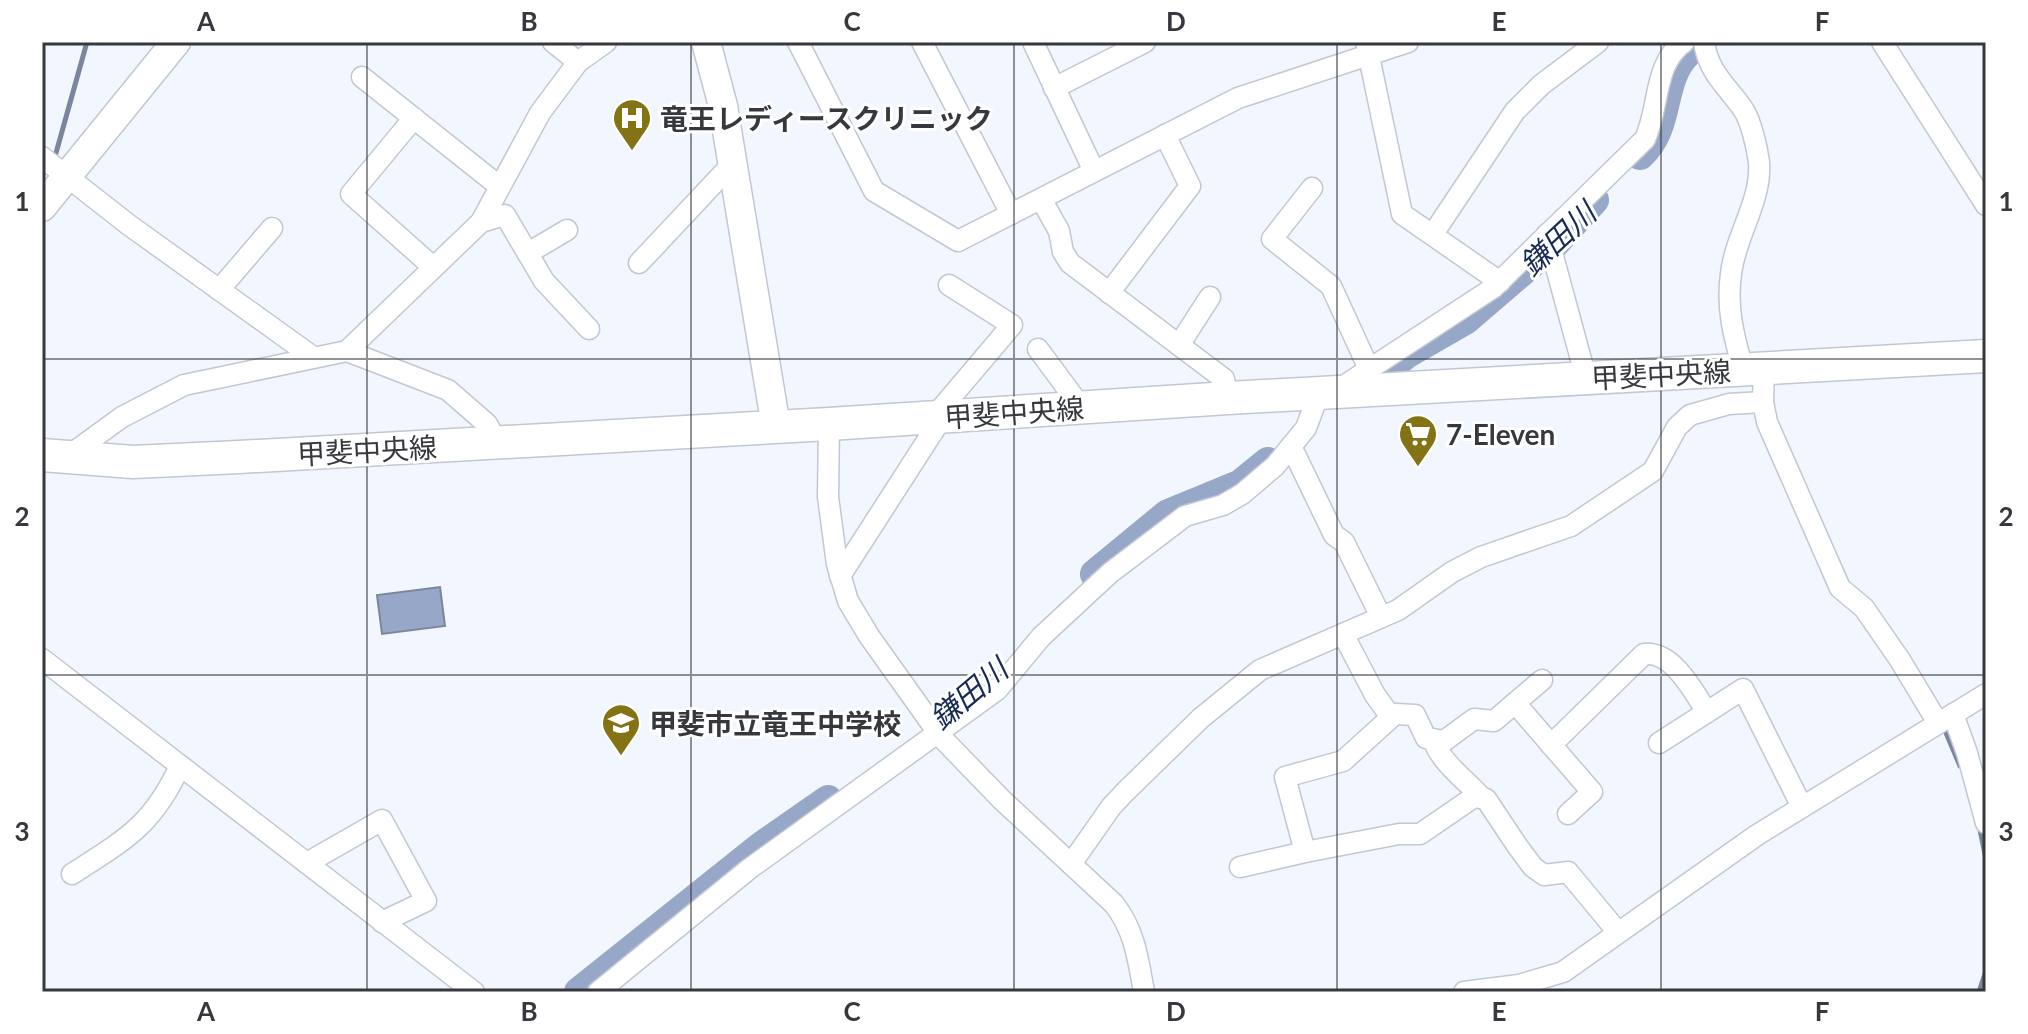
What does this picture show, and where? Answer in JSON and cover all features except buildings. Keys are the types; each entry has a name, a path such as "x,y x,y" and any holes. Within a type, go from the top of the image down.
{"main road":[{"name":"甲斐中央線","path":"50,459 133,462 1986,356"}],"street":[{"path":"42,207 176,42"},
{"path":"553,42 578,62"},
{"path":"347,351 481,222 540,113 578,62 606,42"},
{"path":"706,42 723,106 776,427"},
{"path":"922,42 1011,214"},
{"path":"1033,42 1094,171"},
{"path":"1054,88 1145,42"},
{"path":"806,45 874,191 958,241 1238,98 1368,49 1408,42"},
{"path":"1433,234 1515,111 1541,85 1598,42"},
{"path":"598,992 749,869 997,690 1041,637 1110,573 1185,516 1223,505 1242,494 1275,466 1306,428 1327,392 1369,369 1500,282 1645,139 1651,127 1662,74 1673,50 1684,42"},
{"path":"1704,42 1705,53 1717,79 1745,111 1759,159 1757,186 1731,271 1729,319 1753,368 1767,422 1840,588 1864,608 1967,753 1986,823"},
{"path":"1882,42 1986,205"},
{"path":"1368,49 1402,214 1500,282"},
{"path":"362,77 499,186"},
{"path":"414,118 351,194 433,267"},
{"path":"1109,293 1190,186 1165,135"},
{"path":"42,157 313,357"},
{"path":"639,263 732,164"},
{"path":"1312,188 1272,239 1331,286 1369,369"},
{"path":"1041,199 1059,231 1063,252 1070,263 1224,379 1228,398"},
{"path":"481,222 505,215 544,281 589,329"},
{"path":"219,290 272,228"},
{"path":"528,253 567,230"},
{"path":"1547,234 1586,378"},
{"path":"840,576 938,416 1012,325 949,285"},
{"path":"1179,345 1210,297"},
{"path":"1038,349 1081,407"},
{"path":"50,459 184,385 347,351 448,390 487,424 497,442"},
{"path":"1071,864 1125,792 1228,694 1260,670 1398,610 1452,572 1481,557 1571,526 1653,471 1677,427 1690,415 1729,404 1763,402"},
{"path":"829,424 828,497 840,576 848,601 937,733 1002,800 1114,904 1128,922 1144,992"},
{"path":"1291,446 1334,535 1344,542 1381,617"},
{"path":"1343,634 1368,683 1391,717"},
{"path":"1551,745 1644,654 1662,656 1687,682 1707,712"},
{"path":"42,659 474,992"},
{"path":"1305,852 1285,777 1343,761 1395,714 1415,715 1426,738 1444,741 1474,719 1494,721 1542,680"},
{"path":"1659,743 1743,689 1802,807"},
{"path":"1464,992 1550,985 1617,931 1757,835 1986,694"},
{"path":"1515,703 1592,792 1568,814"},
{"path":"1433,739 1445,761 1462,774 1482,798"},
{"path":"72,874 137,831 165,797 180,766"},
{"path":"1240,867 1399,834 1420,834 1474,797 1482,798 1486,799 1533,867 1544,875 1568,872 1617,931"},
{"path":"307,863 382,820 426,901 382,922"}],"water":[{"path":"440,587 445,626 382,634 377,595"}],"waterway":[{"path":"56,153 87,42"},
{"name":"鎌田川","path":"1640,155 1657,130 1672,77 1687,53"},
{"name":"鎌田川","path":"1374,380 1406,354 1465,320 1555,243 1594,200"},
{"name":"鎌田川","path":"1095,574 1168,514 1241,484 1268,462"},
{"path":"1944,728 1960,766"},
{"name":"鎌田川","path":"579,992 762,846 828,800"},
{"path":"1979,825 1986,859"},
{"path":"1979,992 1986,971"}],"place":[{"name":"竜王レディースクリニック","path":"632,152"},
{"name":"7-Eleven","path":"1418,468"},
{"name":"甲斐市立竜王中学校","path":"621,757"}]}
